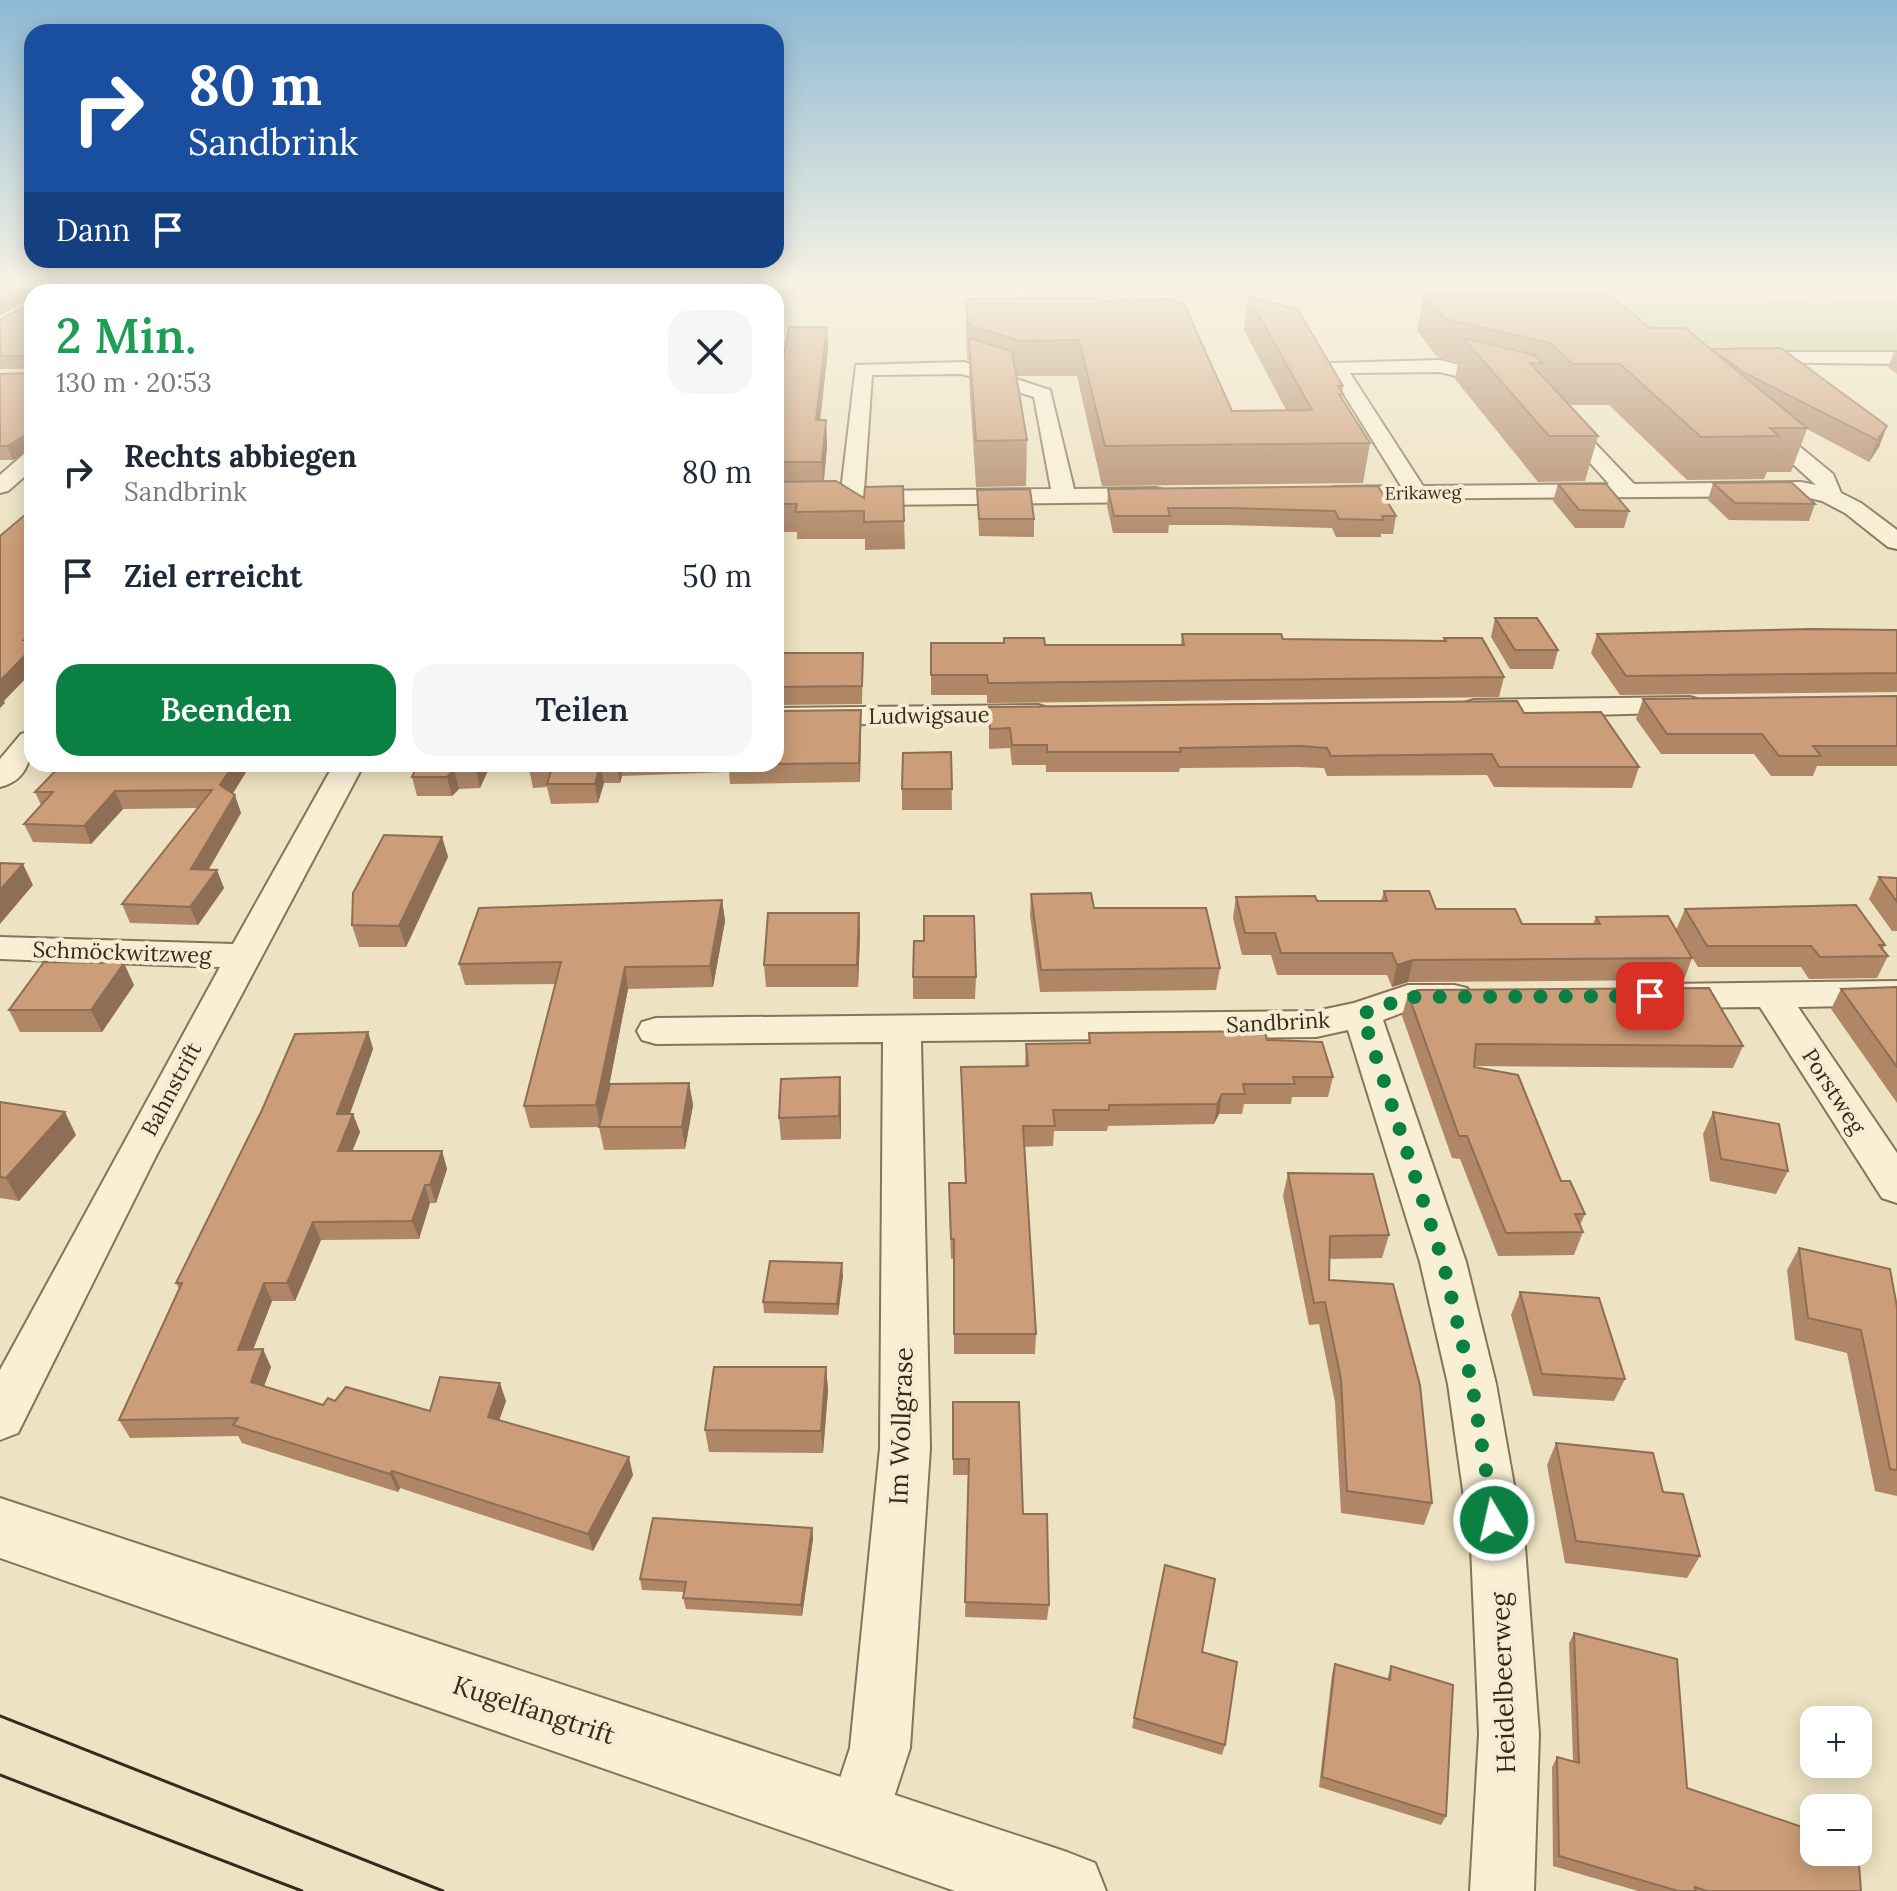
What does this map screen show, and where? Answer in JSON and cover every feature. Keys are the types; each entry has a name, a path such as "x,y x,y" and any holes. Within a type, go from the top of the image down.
{"street":[{"path":"852,498 863,372"},
{"path":"977,372 1043,394 1064,496"},
{"path":"1340,372 1416,493"},
{"path":"1464,372 1520,387"},
{"path":"1543,400 1628,491"},
{"path":"1739,407 1825,479 1830,494 1853,505 1897,542"},
{"path":"0,486 24,466"},
{"name":"Erikaweg","path":"1320,494 1801,489 1830,494"},
{"path":"784,499 1176,495"},
{"path":"1449,709 1721,706"},
{"name":"Ludwigsaue","path":"784,717 1071,714"},
{"path":"0,778 24,750"},
{"name":"Bahnstrift","path":"0,1418 135,1156 345,772"},
{"name":"Schmöckwitzweg","path":"0,948 243,956"},
{"path":"1629,996 1897,993"},
{"name":"Porstweg","path":"1772,996 1897,1187"},
{"name":"Sandbrink","path":"656,1031 1316,1024 1362,1014 1408,997 1487,997"},
{"name":"Heidelbeerweg","path":"1362,1014 1443,1262 1472,1384 1498,1547 1509,1734 1502,1891"},
{"name":"Im Wollgrase","path":"858,1818 880,1748 905,1448 902,1030"},
{"name":"Kugelfangtrift","path":"0,1528 1067,1891"}],"building":[{"path":"784,372 822,372 816,420 826,420 822,462 784,462"},
{"path":"971,372 1016,372 1027,440 976,441"},
{"path":"1087,372 1215,372 1232,411 1312,410 1291,372 1335,372 1343,386 1338,386 1343,394 1339,394 1370,443 1105,446"},
{"path":"1493,372 1539,372 1598,436 1549,436"},
{"path":"1629,372 1739,372 1807,428 1770,428 1779,436 1701,437"},
{"path":"1743,372 1814,372 1887,426 1877,440"},
{"path":"24,373 24,436 7,446 0,446 0,374"},
{"path":"836,481 864,498 865,487 903,486 904,521 864,522 864,511 795,512 797,504 784,504 784,482"},
{"path":"1791,482 1815,504 1735,503 1713,483"},
{"path":"1558,484 1606,484 1629,511 1579,510"},
{"path":"1378,486 1396,516 1382,516 1384,520 1339,519 1335,511 1168,508 1170,516 1114,516 1108,489"},
{"path":"1030,489 1034,519 979,519 977,490"},
{"path":"24,516 24,656 0,681 0,536"},
{"path":"1495,618 1537,618 1558,650 1515,650"},
{"path":"1897,630 1897,673 1626,676 1597,634"},
{"path":"1182,634 1281,634 1283,639 1446,641 1444,638 1482,638 1504,677 988,683 987,675 931,675 931,643 1004,643 1004,638 1044,638 1045,645 1184,645"},
{"path":"784,653 863,653 862,686 784,687"},
{"path":"1897,696 1897,746 1813,746 1821,756 1779,756 1762,734 1667,734 1643,699"},
{"path":"1517,701 1524,713 1601,712 1639,767 1499,767 1492,754 1331,756 1327,748 1300,746 1180,748 1181,752 1047,752 1047,745 1012,745 1010,728 990,729 989,707"},
{"path":"861,710 859,763 784,764 784,711"},
{"path":"951,752 952,789 902,789 903,753"},
{"path":"54,772 229,772 220,785 235,795 191,869 217,870 190,907 122,904 212,790 115,791 84,826 24,824 53,792 35,792"},
{"path":"414,772 452,772 447,777 412,777"},
{"path":"551,772 598,772 595,784 547,784"},
{"path":"384,835 442,837 399,926 352,925 353,893"},
{"path":"0,863 23,864 0,890"},
{"path":"1879,877 1897,878 1897,902"},
{"path":"1384,891 1429,891 1436,909 1515,909 1522,924 1600,924 1596,917 1668,916 1692,958 1413,960 1397,965 1392,953 1281,953 1275,933 1245,933 1236,897 1315,896 1317,901 1387,901"},
{"path":"1091,893 1094,908 1206,908 1220,968 1041,970 1031,894"},
{"path":"722,900 710,966 625,967 596,1105 524,1106 561,962 459,964 479,908"},
{"path":"1856,905 1885,945 1879,945 1888,956 1820,957 1811,946 1707,946 1685,909"},
{"path":"768,913 859,913 857,965 764,965"},
{"path":"924,916 974,916 976,977 913,977 914,941 924,941"},
{"path":"44,962 124,963 91,1010 9,1010"},
{"path":"1897,987 1897,1067 1841,989"},
{"path":"1709,988 1743,1046 1476,1044 1474,1067 1518,1075 1561,1181 1570,1181 1585,1214 1575,1214 1583,1232 1506,1233 1467,1136 1459,1136 1408,994 1418,990"},
{"path":"1265,1031 1267,1040 1322,1042 1333,1077 1293,1077 1295,1084 1243,1084 1245,1094 1222,1094 1217,1104 1109,1105 1109,1110 1053,1110 1055,1126 1023,1126 1036,1334 954,1334 954,1239 951,1239 949,1183 966,1183 961,1067 1028,1066 1026,1044 1090,1043 1089,1033"},
{"path":"368,1032 337,1114 353,1114 338,1151 442,1151 412,1221 313,1222 287,1283 264,1283 238,1350 263,1349 251,1382 323,1405 328,1398 335,1401 346,1387 430,1411 440,1377 500,1383 488,1417 629,1457 588,1534 392,1471 390,1474 233,1425 238,1418 119,1420 182,1283 176,1283 262,1110 295,1034"},
{"path":"840,1077 839,1116 779,1118 781,1079"},
{"path":"689,1083 682,1127 599,1127 610,1084"},
{"path":"0,1102 65,1112 6,1178 0,1177"},
{"path":"1713,1112 1779,1124 1788,1171 1721,1159"},
{"path":"1288,1173 1373,1174 1389,1235 1330,1236 1329,1280 1393,1284 1420,1385 1432,1503 1347,1491 1341,1379 1325,1302 1314,1303"},
{"path":"1799,1248 1890,1269 1897,1307 1897,1470 1890,1469 1861,1330 1808,1318"},
{"path":"770,1261 842,1263 837,1304 763,1302"},
{"path":"1520,1292 1599,1298 1625,1379 1542,1374"},
{"path":"714,1367 826,1367 821,1431 705,1430"},
{"path":"953,1402 1019,1402 1023,1514 1047,1514 1049,1605 965,1602 969,1459 953,1459"},
{"path":"1556,1443 1653,1453 1663,1492 1683,1494 1700,1556 1576,1541"},
{"path":"653,1518 812,1528 801,1605 683,1598 686,1582 640,1579"},
{"path":"1165,1565 1215,1579 1202,1652 1237,1662 1225,1745 1134,1718"},
{"path":"1574,1633 1677,1659 1687,1788 1800,1826 1800,1866 1859,1866 1861,1891 1707,1891 1695,1887 1696,1891 1678,1891 1559,1856 1557,1757 1579,1763"},
{"path":"1335,1664 1390,1680 1391,1666 1453,1685 1446,1816 1322,1777"}],"tram line":[{"path":"0,1716 443,1891"},
{"path":"0,1775 302,1891"}],"route":[{"path":"1494,1520 1472,1384 1443,1262 1362,1014 1408,997 1650,996"}]}
